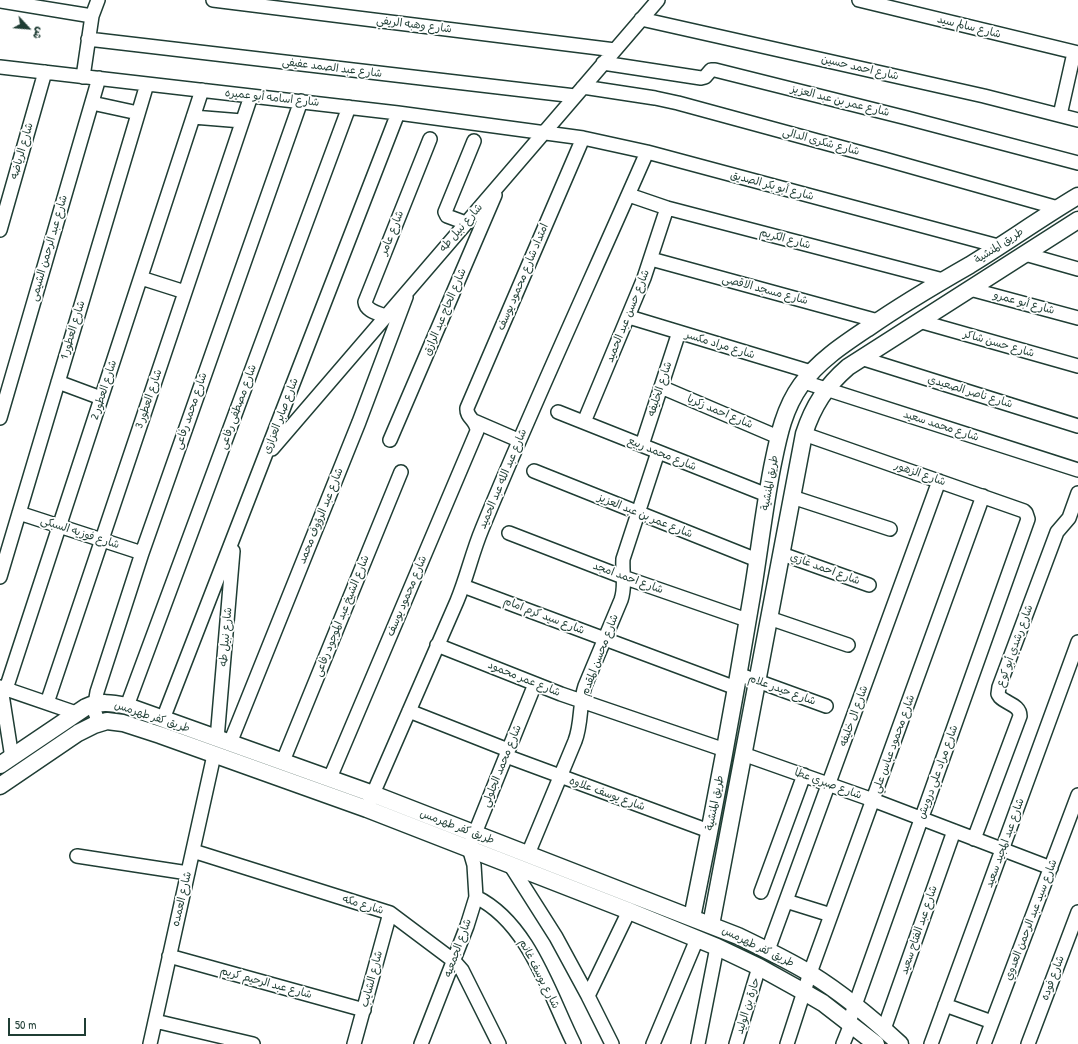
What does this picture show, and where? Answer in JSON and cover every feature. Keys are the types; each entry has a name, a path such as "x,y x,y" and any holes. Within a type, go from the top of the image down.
{"street":[{"path":"83,77 92,16 98,0"},
{"name":"شارع وهبه الريفي","path":"213,0 615,50"},
{"name":"شارع نبيل طه","path":"265,457 658,0"},
{"name":"شارع سالم سيد","path":"859,0 1076,53"},
{"path":"0,1 92,16"},
{"name":"شارع احمد حسين","path":"641,19 976,94 1078,120"},
{"name":"شارع عبد الصمد عفيفى","path":"88,39 579,91"},
{"path":"1060,115 1076,53"},
{"name":"شارع عمر بن عبد العزيز","path":"603,63 702,78 705,77 709,71 715,70 1078,163"},
{"name":"شارع اسامه أبو عميره","path":"0,67 398,112 544,132"},
{"name":"شارع الرياضه","path":"0,230 44,72"},
{"name":"شارع عبد الرحمن الشيمى","path":"0,418 99,78"},
{"name":"شارع العطور 1","path":"0,577 147,84"},
{"name":"شارع العطور 2","path":"6,762 2,688 59,526 202,90"},
{"name":"شارع شكرى الدالى","path":"579,91 655,98 678,103 1058,208"},
{"name":"شارع العطور 3","path":"46,703 251,96"},
{"name":"شارع محمد رفاعى","path":"99,723 96,717 94,703 97,692 142,553 300,101"},
{"path":"92,103 138,113"},
{"name":"شارع مصطفى رفاعى","path":"127,706 349,107"},
{"name":"شارع صابر العزازى","path":"163,719 398,112"},
{"path":"193,117 242,121"},
{"name":"شارع أبو بكر الصديق","path":"544,132 583,138 647,152 998,246"},
{"name":"امتداد شارع محمود يوسف","path":"471,419 466,412 468,404 583,138"},
{"name":"شارع عامر","path":"385,316 365,306 365,302 430,139"},
{"path":"466,223 447,216 446,212 474,141"},
{"name":"شارع عبد الله عبد الحميد","path":"370,801 464,586 477,541 518,440 647,152"},
{"name":"شارع الحاج عبد الرازق","path":"390,440 501,183"},
{"name":"شارع الكريم","path":"629,195 667,208 943,280"},
{"name":"طريق المنشية","path":"692,918 725,750 778,436 788,408 807,377 834,352 878,321 1078,196"},
{"name":"شارع حسن عبد الحميد","path":"584,422 629,317 651,259 667,208"},
{"name":"طريق المنشية","path":"711,925 804,434 813,411 826,389 836,377 848,367 1078,220"},
{"path":"1025,254 1078,268"},
{"name":"شارع مسجد الاقصى","path":"651,259 878,321"},
{"path":"140,278 185,292"},
{"name":"شارع عبد الرؤوف محمد","path":"224,741 359,422 410,288"},
{"name":"شارع أبو عمرو","path":"970,289 1078,318"},
{"name":"شارع مراد مكسر","path":"629,317 679,332 807,377"},
{"name":"شارع حسن شاكر","path":"919,321 1078,366"},
{"name":"شارع الخليفه","path":"642,445 679,332"},
{"name":"شارع ناصر الصعيدي","path":"862,358 1078,426"},
{"name":"شارع محمد سعيد","path":"807,377 826,389 1078,470"},
{"path":"58,382 101,398"},
{"name":"شارع احمد زكريا","path":"661,387 778,436"},
{"name":"شارع محمد ربيع","path":"558,412 767,495"},
{"path":"471,419 518,440"},
{"name":"شارع محمود يوسف","path":"330,778 477,431 471,419"},
{"name":"شارع الزهور","path":"804,434 1024,510 1028,516 1028,522"},
{"name":"شارع محسن المقدم","path":"528,854 578,733 585,686 623,594 624,559 658,452"},
{"name":"شارع عمر بن عبد العزيز","path":"534,471 757,560"},
{"name":"شارع الشيخ عبد الموجود رفاعى","path":"283,761 401,472"},
{"name":"شارع ال خليفه","path":"768,950 939,481"},
{"name":"شارع رشدي أبو كوع","path":"974,838 1020,716 1018,708 1000,697 998,694 999,687 1057,532 1069,518 1078,493"},
{"name":"شارع محمود عباس علي","path":"787,1044 810,973 983,496"},
{"path":"792,497 890,529"},
{"name":"شارع فوزيه السبكى","path":"19,514 142,553"},
{"name":"شارع مراد علي درويش","path":"843,1044 855,1005 1028,522"},
{"name":"شارع احمد امجد","path":"509,533 623,577 747,620"},
{"name":"شارع نبيل طه","path":"224,741 234,535"},
{"name":"شارع احمد غازي","path":"782,554 869,585"},
{"name":"شارع سيد كرم امام","path":"464,586 605,639 737,681"},
{"path":"769,618 848,645"},
{"name":"شارع عبد المجيد سعيد","path":"931,1044 1078,642"},
{"name":"شارع عمر محمود","path":"437,645 535,684 725,750"},
{"name":"شارع حيدر علام","path":"737,681 757,682 826,706"},
{"name":"شارع محمد الجلولي","path":"472,841 535,684"},
{"path":"2,688 76,713"},
{"name":"طريق كفر طهرمس","path":"94,703 104,702 127,706 283,761 330,778 370,801"},
{"path":"6,762 76,713 94,703"},
{"name":"شارع يوسف علاوه","path":"409,711 561,776 709,831"},
{"name":"طريق كفر طهرمس","path":"0,786 78,734 99,723 108,721 123,723 214,755 370,801 472,841 528,854 711,925 768,950 810,973 855,1005 900,1044"},
{"name":"شارع صبري عطا","path":"744,754 873,800 1050,868"},
{"name":"شارع العمده","path":"150,1044 214,755"},
{"path":"761,892 804,775"},
{"name":"شارع سيد عبد الرحمن العدوي","path":"984,1044 1078,795"},
{"name":"شارع عبد الفتاح سعيد","path":"884,1029 954,831"},
{"name":"طريق كفر طهرمس","path":"472,841 510,863 629,910 717,947 759,967 804,992 850,1023 876,1044"},
{"name":"شارع الجمعيه","path":"421,1044 454,961 476,897 472,841"},
{"name":"شارع مكه","path":"192,852 390,913 454,961 462,970 498,1043"},
{"path":"77,856 188,873"},
{"path":"510,863 556,937 612,1044"},
{"name":"شارع يوسف غانم","path":"476,897 488,903 500,912 523,940 540,972 569,1041"},
{"path":"786,901 831,915"},
{"path":"588,996 629,910"},
{"name":"شارع فوده","path":"1028,1044 1078,912"},
{"name":"شارع الشايب","path":"354,1044 390,913"},
{"path":"654,1044 697,939"},
{"path":"698,1044 717,947"},
{"name":"شارع عبد الرحيم كريم","path":"169,956 364,1010"},
{"name":"حارة بن الوليد","path":"736,1044 759,967"},
{"path":"945,1005 992,1022"},
{"path":"154,1021 253,1044"}]}
